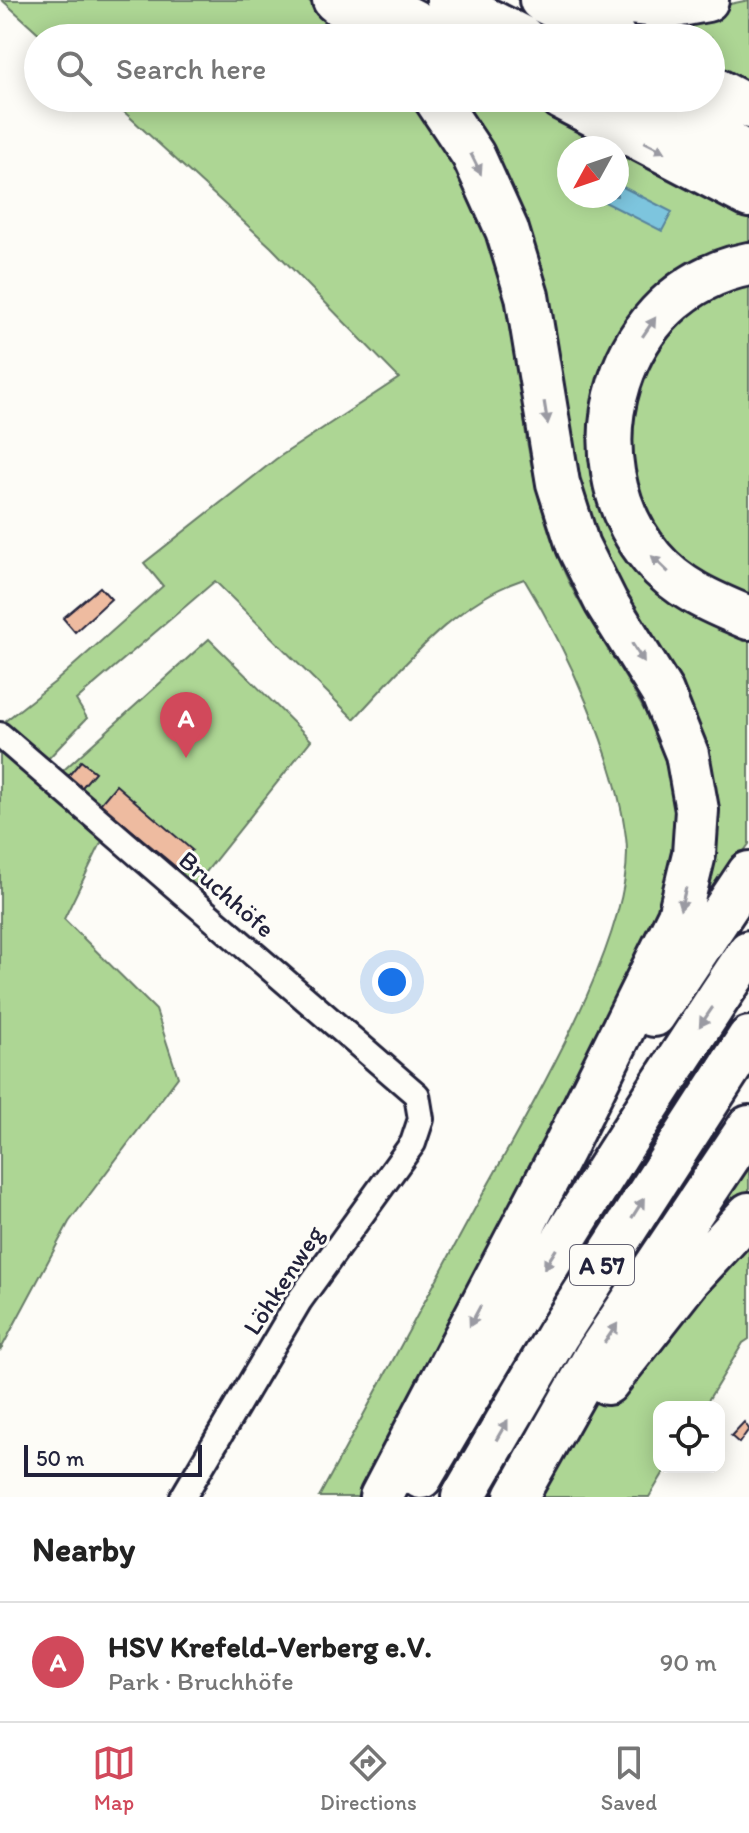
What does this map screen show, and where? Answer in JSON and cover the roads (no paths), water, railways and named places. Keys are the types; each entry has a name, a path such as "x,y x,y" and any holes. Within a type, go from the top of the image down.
{"highway":[{"path":"334,0 363,24"},
{"path":"373,0 419,24"},
{"path":"448,0 495,24"},
{"path":"541,0 588,24"},
{"path":"600,0 669,7 707,0"},
{"path":"725,94 749,107"},
{"path":"381,1497 564,1148 679,916 694,854 697,810 687,754 662,692 606,602 578,546 558,483 527,296 507,230 473,155 444,112"},
{"path":"588,112 749,196"},
{"path":"668,112 749,154"},
{"path":"749,264 698,280 660,312 626,361 611,409 610,461 624,515 653,558 698,598 749,618"},
{"path":"564,1148 749,873"},
{"name":"A 57","path":"409,1497 520,1307 625,1139 749,952"},
{"name":"A 57","path":"463,1497 558,1334 749,1038"},
{"path":"516,1497 595,1357 749,1127"},
{"path":"530,1497 612,1376 688,1280 749,1214"}],"street":[{"name":"Bruchhöfe","path":"0,735 417,1095"},
{"name":"Löhkenweg","path":"183,1497 299,1301 413,1143 421,1119 417,1095"}],"water":[{"path":"629,190 672,212 662,231 617,208 629,208"}],"place":[{"name":"HSV Krefeld-Verberg e.V.","path":"186,758"}]}
